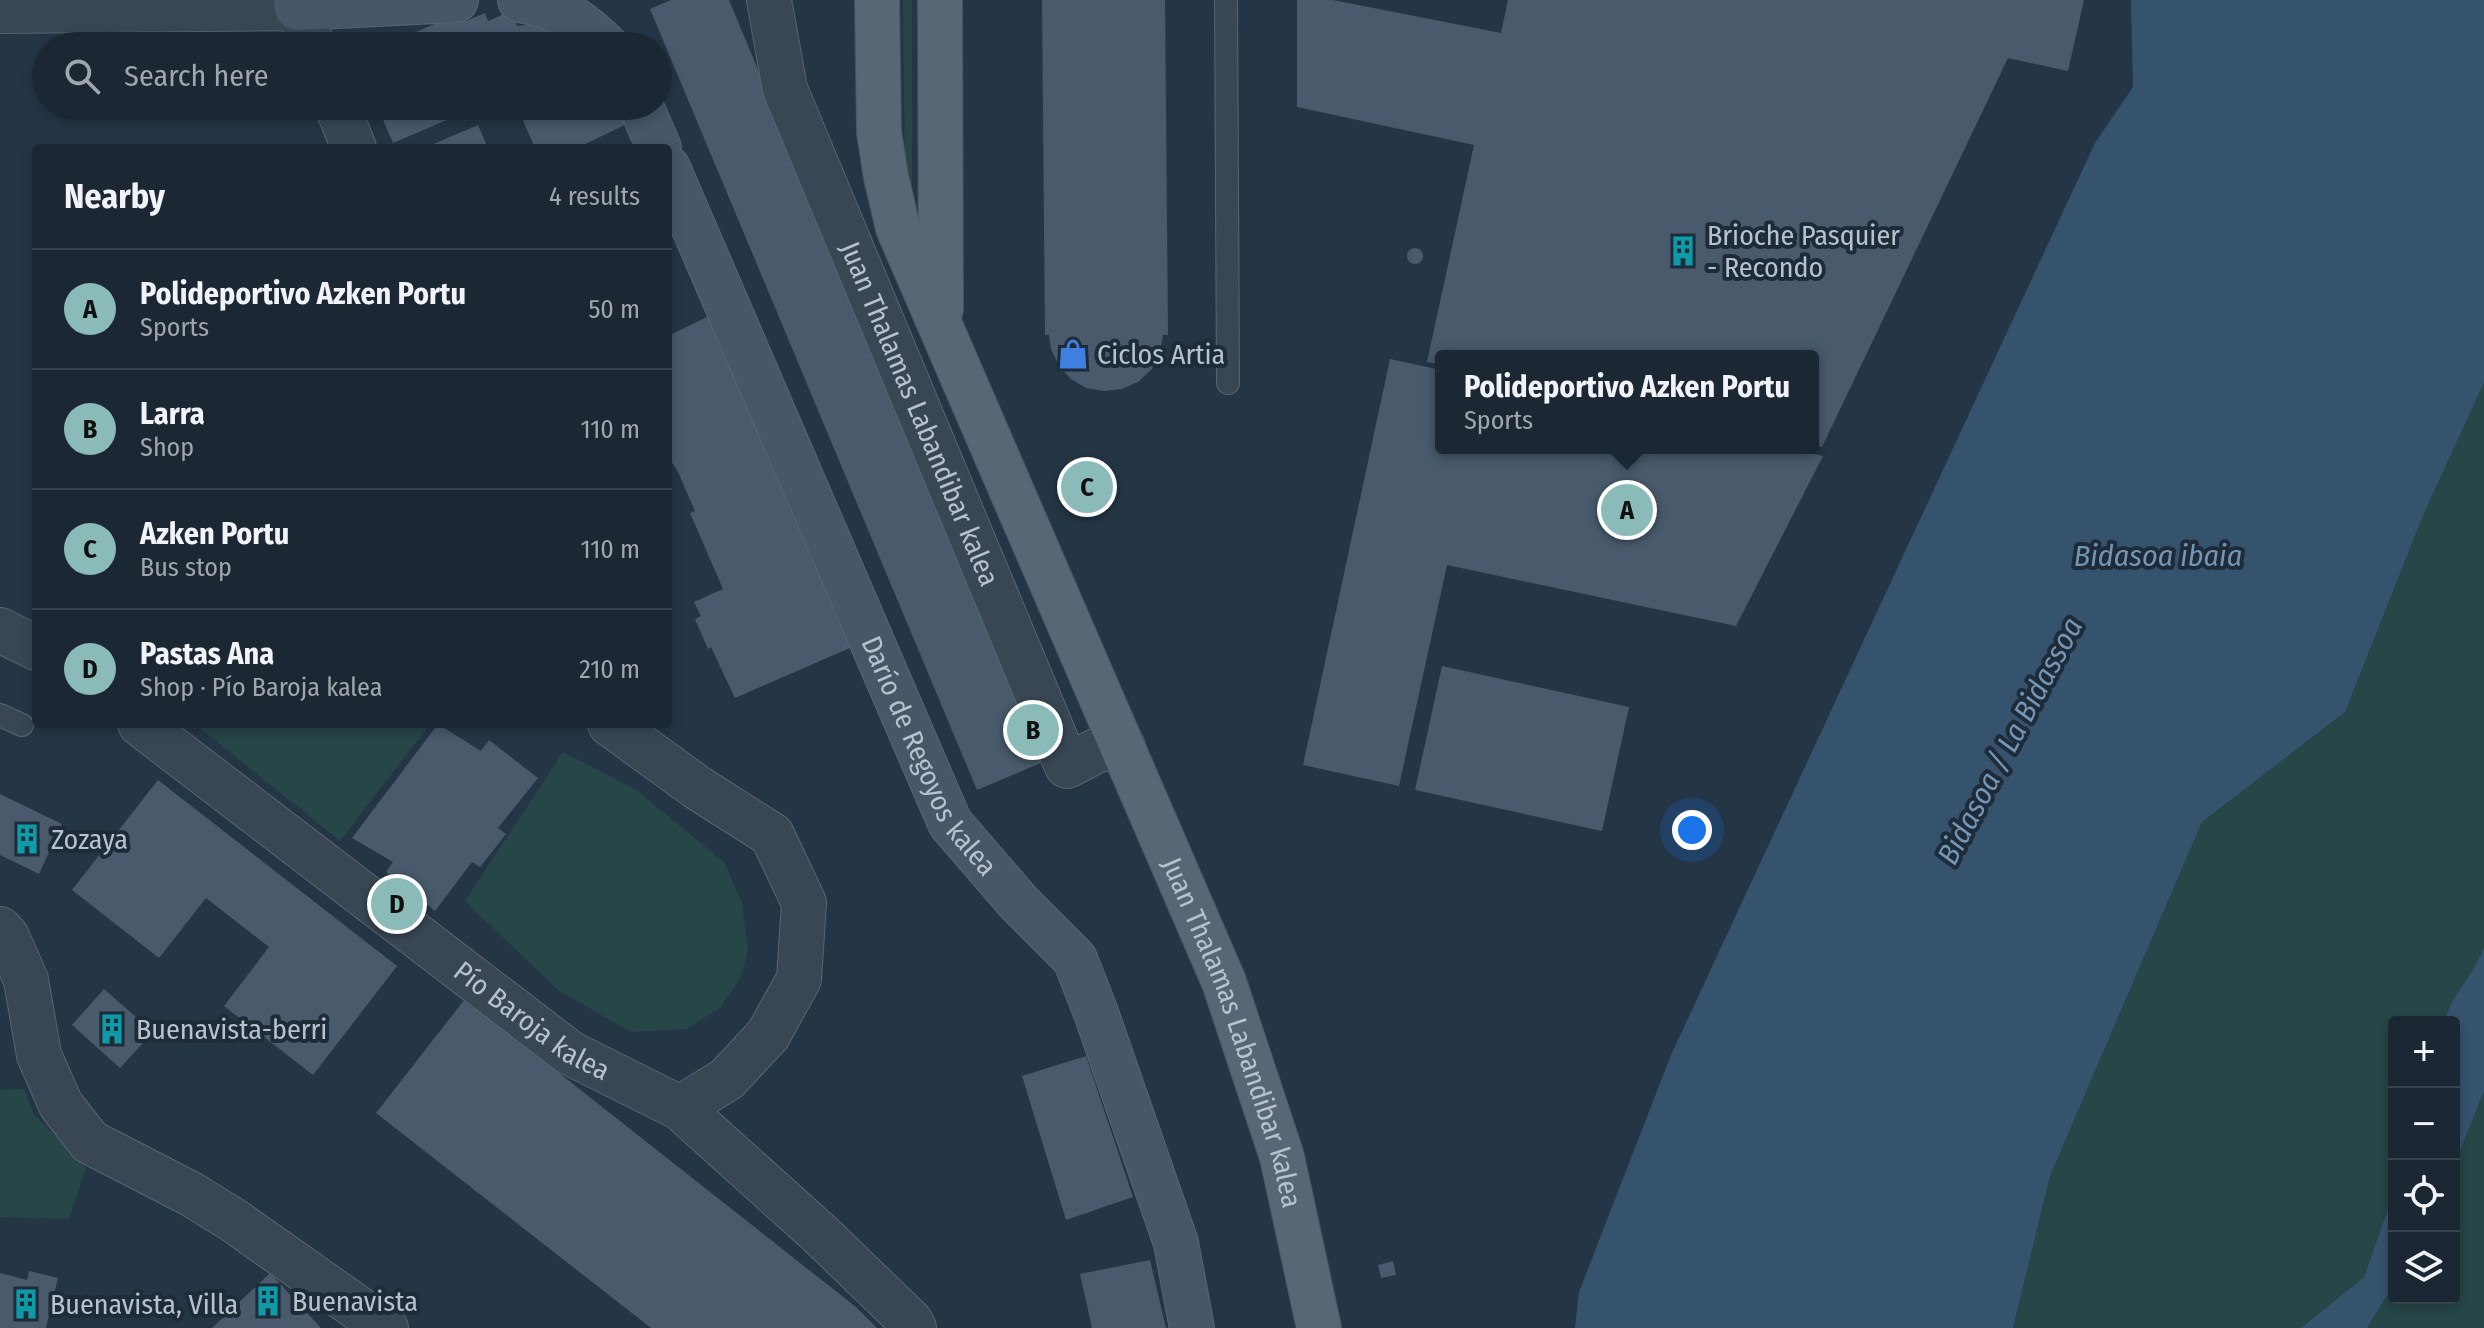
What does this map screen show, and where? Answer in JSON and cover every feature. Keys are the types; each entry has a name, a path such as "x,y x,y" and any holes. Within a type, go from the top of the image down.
{"main road":[{"name":"Juan Thalamas Labandibar kalea","path":"877,0 879,118 886,177 898,228 1224,982 1282,1157 1319,1328"},
{"name":"Juan Thalamas Labandibar kalea","path":"940,0 941,327"}],"street":[{"path":"0,11 302,18 456,0"},
{"path":"520,0 543,4 578,20 591,32"},
{"name":"Juan Thalamas Labandibar kalea","path":"769,0 785,89 1067,766 1098,750 1123,747"},
{"path":"343,120 352,144"},
{"path":"647,120 657,144"},
{"name":"Darío de Regoyos kalea","path":"672,177 950,823 1019,903 1075,959 1176,1243 1192,1328"},
{"path":"0,630 32,646"},
{"name":"Pío Baroja kalea","path":"145,728 570,1053 680,1108 820,1234 914,1328"},
{"path":"616,728 698,788 772,835 804,903 799,979 768,1035 727,1079 680,1108"},
{"path":"0,929 7,937 26,980 44,1068 61,1105 90,1142 191,1194 233,1220 386,1328"}],"lane":[{"path":"1226,0 1228,383"},
{"path":"0,715 22,725"}],"green space":[{"path":"903,0 912,0 912,201 905,176"},
{"path":"2484,281 2484,947 2447,1016 2388,1016 2388,1209 2364,1277 2301,1328 2013,1328 2050,1176 2202,822 2345,712 2424,513"},
{"path":"200,728 427,728 340,841"},
{"path":"563,752 635,789 724,862 742,903 748,950 741,977 719,1009 686,1029 631,1032 558,990 465,901"},
{"path":"24,1089 33,1113 86,1168 69,1219 0,1217 0,1090"},
{"path":"2484,1091 2484,1328 2367,1328 2388,1294 2388,1304 2460,1304 2460,1151"}],"water":[{"name":"Bidasoa ibaia","path":"2131,0 2484,0 2484,382 2424,513 2345,712 2202,822 2050,1176 2013,1328 1575,1328 1579,1292 1671,1055 2095,143 2133,87"},
{"path":"2484,947 2484,1091 2460,1151 2460,1016 2447,1016"},
{"path":"2388,1209 2388,1294 2367,1328 2301,1328 2364,1277"}],"building":[{"path":"671,0 729,0 1046,761 977,790 672,62 672,32 660,32 650,9"},
{"path":"1042,0 1165,0 1168,335 1163,335 1160,354 1151,370 1138,382 1122,389 1104,391 1086,388 1071,379 1059,366 1049,335 1045,335"},
{"name":"Brioche Pasquier - Recondo","path":"1297,0 1333,0 1501,33 1508,0 2084,0 2068,71 2008,58 1822,447 1819,446 1819,350 1435,350 1435,364 1427,362 1474,145 1297,107"},
{"path":"511,11 517,26 554,22 566,32 416,32 463,12 466,21 485,13 488,21"},
{"path":"383,120 447,120 393,143"},
{"path":"523,120 631,122 585,144 533,144"},
{"path":"478,125 486,144 433,144"},
{"path":"1415,248 1423,256 1415,264 1407,256"},
{"path":"709,316 852,647 735,698 695,619 701,616 694,602 723,589 690,513 695,511 672,462 672,334"},
{"path":"1390,359 1435,369 1435,454 1823,456 1736,626 1447,565 1399,786 1303,765"},
{"path":"1442,666 1629,707 1602,831 1415,790"},
{"path":"435,728 444,728 481,751 489,740 538,778 498,828 506,834 480,867 472,862 435,911 386,872 393,862 352,838"},
{"path":"158,780 397,966 313,1075 224,1006 269,947 206,898 159,958 72,890"},
{"name":"Zozaya","path":"0,794 62,824 39,874 0,855"},
{"name":"Buenavista-berri","path":"104,989 153,1032 120,1068 72,1025"},
{"path":"465,999 856,1307 877,1328 651,1328 376,1113"},
{"path":"1086,1056 1133,1197 1066,1220 1022,1076"},
{"path":"1150,1260 1166,1328 1092,1328 1080,1274"},
{"path":"1393,1261 1396,1275 1381,1278 1378,1265"},
{"name":"Buenavista, Villa","path":"29,1271 58,1278 46,1328 0,1328 0,1273 27,1280"},
{"name":"Buenavista","path":"270,1273 321,1328 212,1328"}],"place":[{"name":"Brioche Pasquier - Recondo","path":"1683,251"},
{"name":"Ciclos Artia","path":"1073,354"},
{"name":"Azken Portu","path":"1087,487"},
{"name":"Polideportivo Azken Portu","path":"1627,510"},
{"name":"Larra","path":"1033,730"},
{"name":"Zozaya","path":"27,839"},
{"name":"Pastas Ana","path":"397,904"},
{"name":"Buenavista-berri","path":"112,1029"},
{"name":"Buenavista","path":"268,1301"},
{"name":"Buenavista, Villa","path":"26,1304"}],"water label":[{"name":"Bidasoa / La Bidassoa","path":"2010,741"}]}
